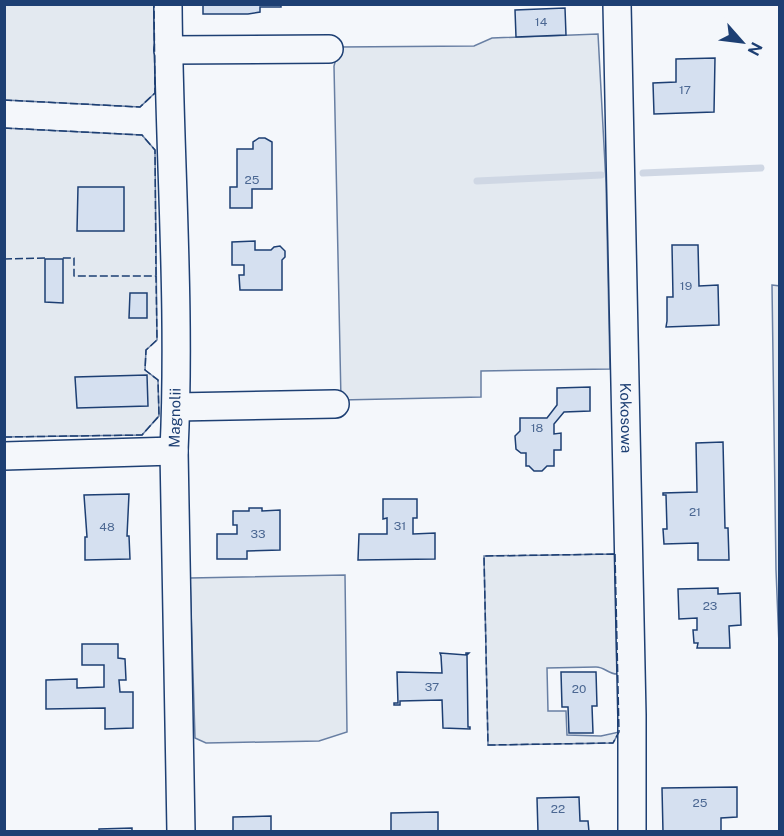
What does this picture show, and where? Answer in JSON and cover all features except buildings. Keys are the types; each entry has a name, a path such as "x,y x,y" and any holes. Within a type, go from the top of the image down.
{"street":[{"name":"Magnolii","path":"168,4 181,831"},
{"name":"Kokosowa","path":"617,4 632,831"},
{"path":"168,50 329,49"},
{"path":"176,407 335,404"},
{"path":"4,456 174,451"}],"shaded area":[{"path":"5,4 154,5 155,93 140,107 5,100"},
{"path":"598,34 606,183 610,369 481,371 481,397 341,400 334,66 339,47 474,46 492,38"},
{"path":"4,128 142,135 155,150 157,340 146,350 145,370 158,380 159,416 142,435 5,437"},
{"path":"772,285 780,286 779,645 776,570"},
{"path":"615,554 617,674 596,667 547,668 548,711 566,711 567,735 601,736 619,732 613,743 488,745 484,556"},
{"path":"345,575 347,732 319,741 206,743 195,738 190,578"}],"waterway":[{"path":"643,173 761,168"},
{"path":"477,181 601,175"}],"fence":[{"path":"4,100 140,107 155,93 154,4"},
{"path":"4,128 142,135 155,150 156,276"},
{"path":"4,259 48,258"},
{"path":"4,437 142,435 159,416 158,380 145,370 146,350 157,340 156,276 74,276 74,258 60,258"},
{"path":"615,554 619,732 613,743 488,745 484,556 615,554"}]}
